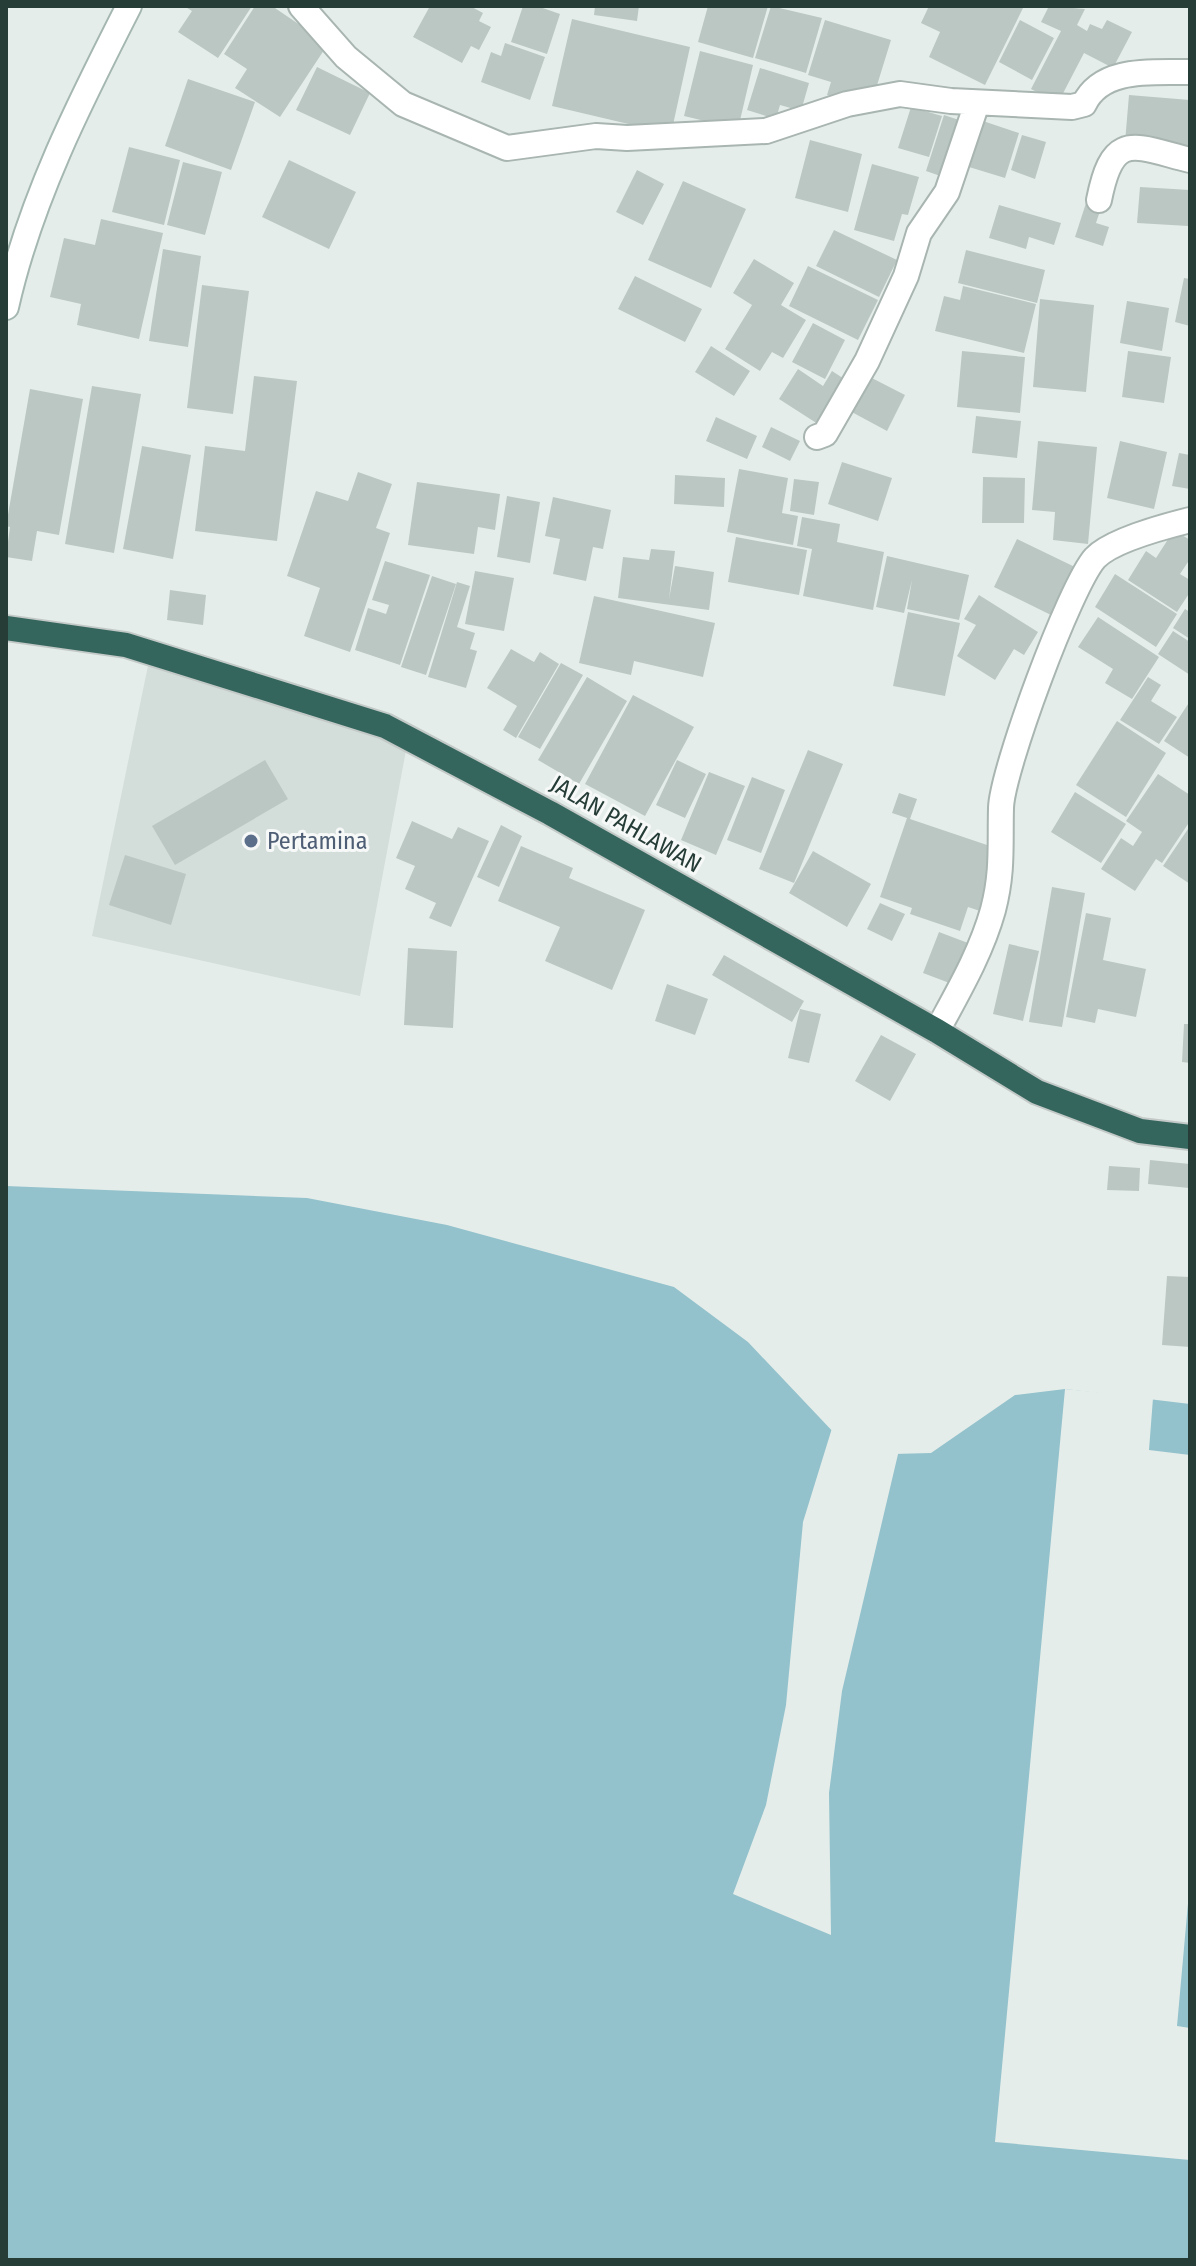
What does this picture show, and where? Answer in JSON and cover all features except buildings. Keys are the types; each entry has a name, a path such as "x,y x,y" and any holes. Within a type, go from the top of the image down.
{"highway":[{"name":"JALAN PAHLAWAN","path":"6,628 126,645 385,726 473,770 937,1031 1050,1098 1140,1131 1190,1137"}],"street":[{"path":"6,307 34,209 86,89 129,6"},
{"path":"301,6 346,57 403,104 507,148 596,136 627,138 766,131 847,104 900,94 977,103 1072,107 1084,104 1091,90 1114,78 1190,72"},
{"path":"817,437 825,434 867,361 906,276 919,233 947,192 977,103"},
{"path":"1099,200 1104,174 1116,152 1132,146 1190,160"},
{"path":"937,1031 981,947 993,911 1002,871 1001,806 1013,760 1056,636 1080,583 1094,559 1106,549 1190,520"}],"shaded area":[{"name":"Pertamina","path":"149,661 407,745 360,996 92,936"}],"water":[{"path":"6,1186 307,1198 447,1225 674,1287 748,1342 855,1455 931,1453 1015,1395 1065,1389 1190,1404 1190,2260 6,2260"}],"pier":[{"path":"1065,1389 1153,1398 1149,1450 1190,1455 1190,1881 1177,2026 1190,2028 1190,2160 995,2142"},
{"path":"833,1425 856,1451 899,1450 842,1691 829,1793 831,1935 733,1894 766,1805 786,1705 803,1522"}],"place":[{"name":"Pertamina","path":"251,841"}]}
